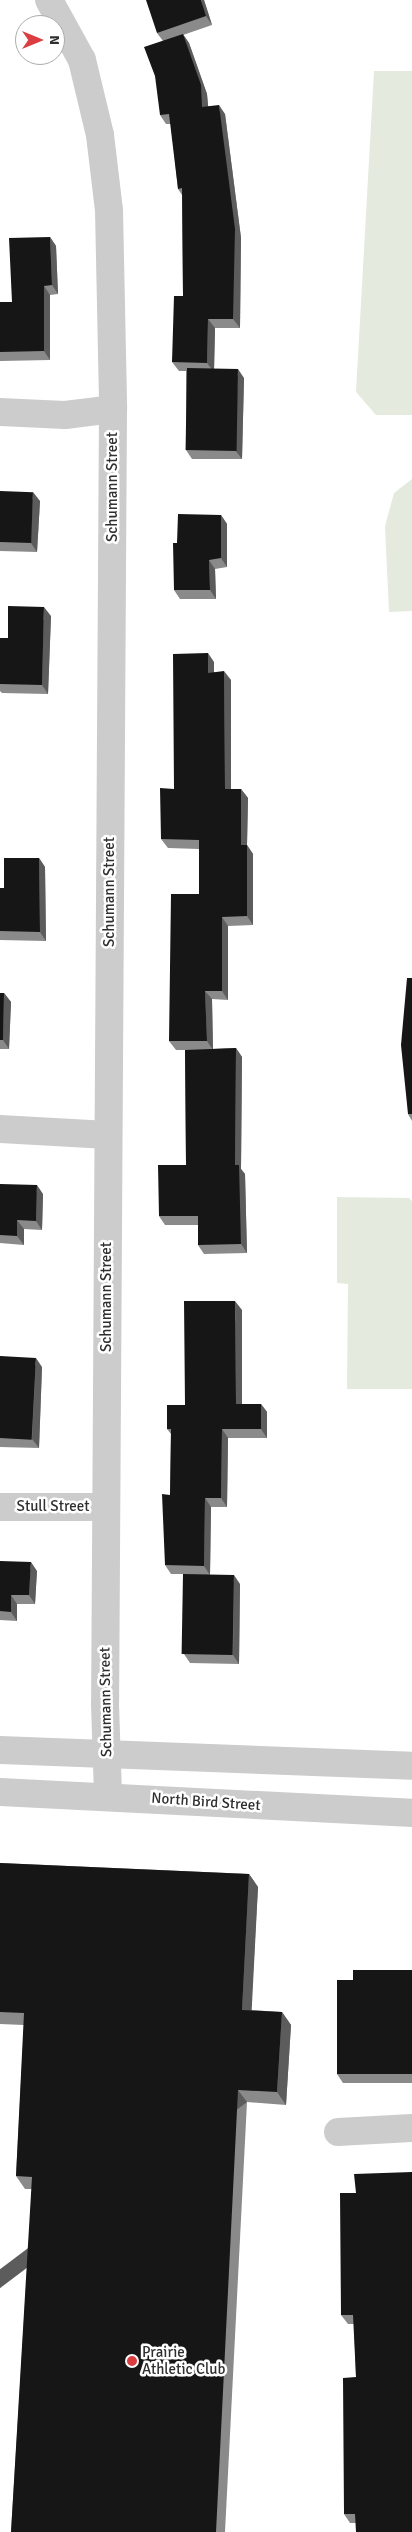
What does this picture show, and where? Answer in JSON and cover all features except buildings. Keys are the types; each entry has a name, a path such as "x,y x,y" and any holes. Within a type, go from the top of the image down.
{"street":[{"name":"Schumann Street","path":"49,0 82,60 100,134 109,210 113,409 106,1507 106,1752 108,1795"},
{"path":"0,412 65,415 113,409"},
{"path":"0,1129 108,1135"},
{"name":"Stull Street","path":"0,1507 106,1507"},
{"path":"0,1750 106,1752 412,1766"},
{"name":"North Bird Street","path":"0,1792 108,1795 412,1813"},
{"path":"338,2132 412,2128"}],"shaded area":[{"path":"374,71 412,71 412,415 376,415 356,392"},
{"path":"412,479 412,611 389,612 385,526 394,493"},
{"path":"337,1197 409,1198 412,1201 412,1389 347,1389 348,1284 337,1283"}],"place":[{"name":"Prairie Athletic Club","path":"132,2361"}]}
